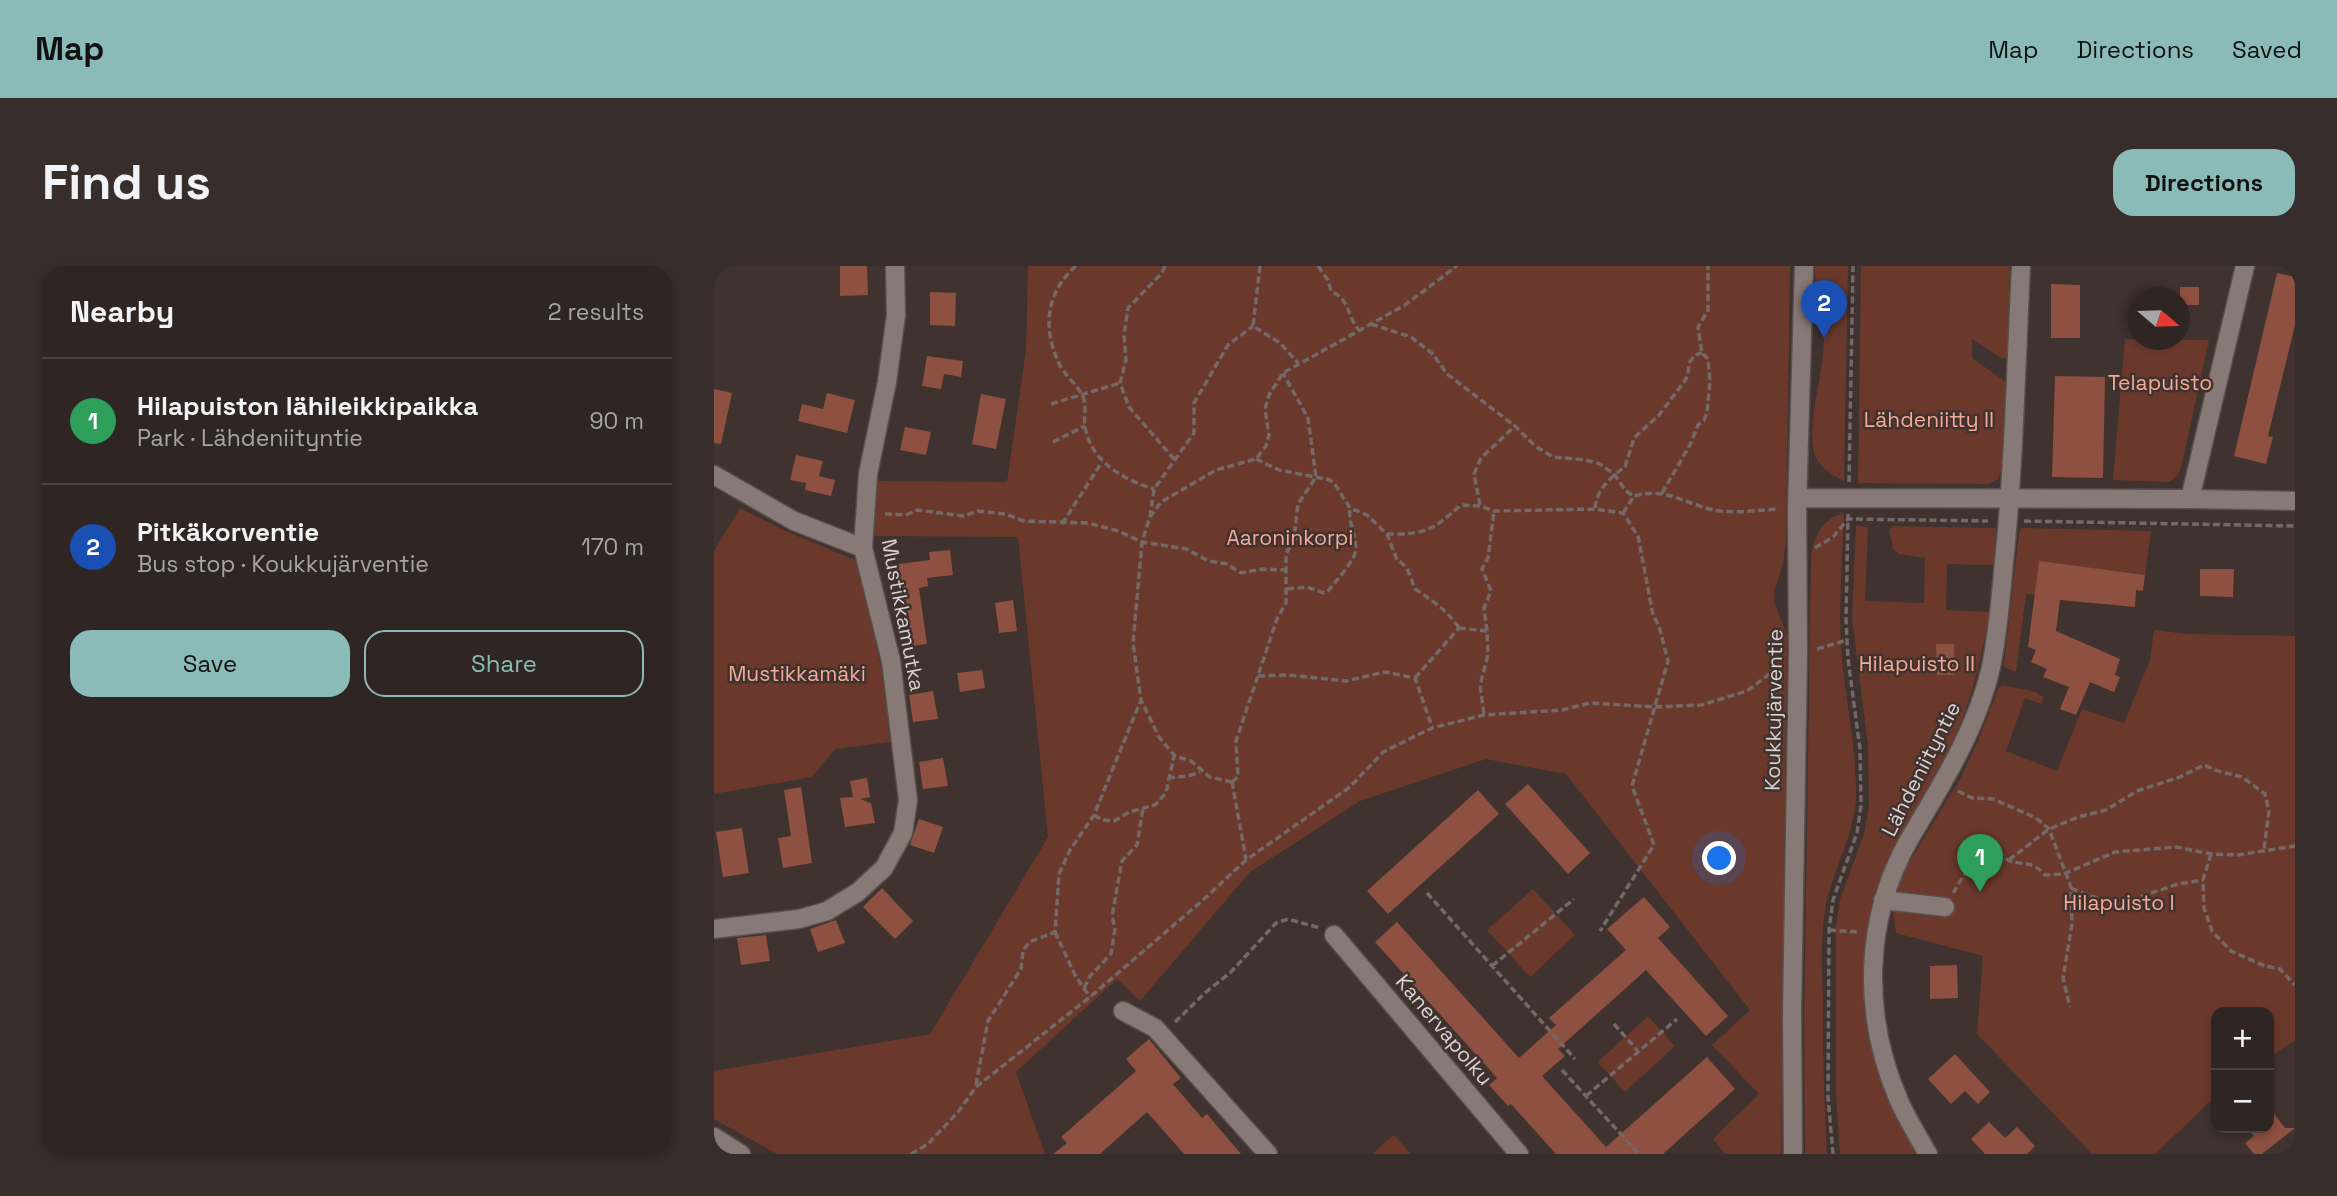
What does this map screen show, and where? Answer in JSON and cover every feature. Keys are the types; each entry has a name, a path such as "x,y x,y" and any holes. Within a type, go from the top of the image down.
{"street":[{"name":"Mustikkamutka","path":"714,929 799,919 827,911 858,892 884,868 903,833 908,800 891,661 863,548 868,474 887,382 895,315 895,266"},
{"name":"Koukkujärventie","path":"1793,1154 1797,551 1804,266"},
{"name":"Lähdeniityntie","path":"1928,1154 1901,1104 1881,1049 1873,992 1872,961 1883,900 1908,842 1943,783 1968,732 1989,674 1999,612 2010,497 2021,266"},
{"path":"2190,499 2245,266"},
{"path":"714,475 794,521 863,548"},
{"path":"1798,503 1849,497 2295,501"},
{"path":"1883,900 1945,907"},
{"name":"Kanervapolku","path":"1334,935 1519,1154"},
{"path":"1123,1011 1155,1028 1268,1154"},
{"path":"714,1137 741,1154"}],"path":[{"path":"1076,266 1059,283 1050,305 1050,346 1082,396 1085,426 1102,462 1129,481 1154,489"},
{"path":"1165,266 1162,273 1128,308 1124,335 1126,360 1120,383 1129,407 1174,459"},
{"path":"1232,782 1210,777 1191,761 1175,756 1159,737 1141,700 1133,643 1142,542 1150,517 1154,489 1194,433 1194,402 1228,345 1253,326 1260,266"},
{"path":"1318,266 1328,280 1331,292 1342,296 1346,302 1350,318 1358,330"},
{"path":"1150,517 1161,502 1216,470 1256,459 1266,446 1269,435 1265,409 1269,395 1283,373 1405,305 1457,266"},
{"path":"1662,493 1707,413 1710,382 1708,359 1702,353 1698,327 1708,310 1707,266"},
{"path":"1833,1154 1828,1097 1829,930 1833,900 1857,833 1861,806 1860,749 1847,640 1853,266"},
{"path":"1371,324 1411,337 1433,354 1447,374 1515,426 1535,446 1553,457 1600,464 1614,474 1622,486 1634,496"},
{"path":"1253,326 1280,343 1298,363"},
{"path":"1595,509 1596,497 1614,474 1625,467 1634,438 1659,415 1684,382 1689,363 1695,355 1702,353"},
{"path":"1232,782 1238,777 1236,741 1277,619 1286,603 1286,554 1294,538 1298,504 1316,477 1308,418 1283,373"},
{"path":"1051,404 1120,383"},
{"path":"1053,442 1085,426"},
{"path":"1480,506 1474,474 1481,458 1515,426"},
{"path":"1256,459 1279,470 1334,483 1350,508 1367,515 1387,534 1397,560 1410,572 1415,589 1450,614 1459,628"},
{"path":"1062,524 1102,462"},
{"path":"1623,513 1634,496 1648,492 1662,493 1716,511 1798,503"},
{"path":"1387,534 1418,534 1436,527 1461,505 1480,506 1494,511 1595,509 1623,513 1638,536 1653,615 1659,626 1668,661 1632,786 1654,845 1601,930"},
{"path":"1287,590 1307,587 1328,592 1355,555 1356,547 1349,519 1350,508"},
{"path":"865,513 906,515 917,510 964,516 978,511 1005,514 1024,522 1088,523 1118,531 1142,542 1186,549 1209,561 1227,564 1241,572 1285,570"},
{"path":"1484,715 1480,685 1488,655 1484,608 1491,591 1482,569 1488,558 1494,511"},
{"path":"1848,519 2295,526"},
{"path":"1797,551 1818,547 1833,537 1848,519"},
{"path":"1294,538 1342,541 1356,547"},
{"path":"1459,628 1487,631"},
{"path":"1415,678 1459,628"},
{"path":"911,1154 928,1144 958,1112 976,1087 1090,997 1203,900 1245,860 1350,787 1383,752 1432,728 1484,715 1562,710 1590,703 1655,707 1700,705 1747,691 1798,652 1825,648 1847,640"},
{"path":"1258,676 1288,675 1346,681 1385,673 1415,678"},
{"path":"1415,678 1432,728"},
{"path":"1090,997 1055,932 1059,874 1070,850 1094,815 1141,700"},
{"path":"1094,815 1102,820 1114,821 1129,812 1155,805 1166,793 1175,756"},
{"path":"2009,860 2049,830 2078,817 2106,810 2137,791 2180,777 2204,765 2242,777 2265,794 2269,811 2264,849"},
{"path":"1168,778 1188,776 1201,771"},
{"path":"1232,782 1245,860"},
{"path":"1943,783 1972,798 1993,799 2025,813 2036,818 2049,830 2071,887 2072,924 2063,978 2070,1007"},
{"path":"1084,988 1090,976 1111,954 1115,929 1112,916 1122,860 1137,845 1143,808"},
{"path":"1945,907 1971,865 1985,854 1996,853 2009,860 2035,864 2045,875 2064,874 2083,868 2100,857 2115,852 2176,847 2211,854 2238,855 2295,846"},
{"path":"2211,854 2203,880 2204,908 2212,930 2231,951 2265,966 2280,969 2295,985"},
{"path":"2071,887 2089,896 2122,903 2178,884 2203,880"},
{"path":"1427,893 1575,1059"},
{"path":"1492,966 1574,899"},
{"path":"1155,1028 1173,1023 1183,1016 1231,972 1276,923 1287,919 1302,921 1334,935"},
{"path":"1829,930 1876,930"},
{"path":"976,1087 988,1021 1021,969 1023,951 1029,942 1055,932"},
{"path":"1586,1096 1677,1019"},
{"path":"1614,1024 1638,1052"},
{"path":"1562,1070 1639,1154"}],"green space":[{"name":"Aaroninkorpi","path":"1028,266 1790,266 1786,539 1774,601 1787,635 1781,1154 1725,1154 1713,1139 1759,1094 1712,1045 1750,1010 1566,774 1486,759 1360,801 1250,872 1140,1001 1117,979 1016,1072 1045,1154 777,1154 714,1119 714,1071 930,1034 1048,837 1018,537 874,536 877,481 1007,482 1026,350"},
{"path":"1815,266 1848,266 1844,481 1820,463 1813,447 1813,421 1824,340"},
{"name":"Lähdeniitty II","path":"1861,266 2010,266 2007,358 2001,358 1972,339 1972,358 2006,382 2002,470 1998,479 1989,484 1858,483"},
{"name":"Telapuisto","path":"2125,339 2127,350 2190,350 2190,340 2209,340 2177,476 2169,482 2113,480"},
{"name":"Mustikkamäki","path":"740,508 785,531 858,561 882,672 890,742 835,749 812,777 714,794 714,551"},
{"path":"1844,513 1841,638 1855,762 1856,798 1851,827 1828,897 1822,934 1827,1154 1805,1154 1804,1032 1811,555 1821,528 1830,519"},
{"name":"Hilapuisto II","path":"1856,526 1868,527 1865,601 1924,603 1925,558 1899,554 1893,549 1889,530 1893,526 1996,528 1994,565 1947,564 1946,610 1990,612 1983,648 1969,700 1956,734 1890,856 1873,901 1867,931 1865,993 1874,1055 1893,1112 1915,1149 1915,1154 1840,1154 1836,1094 1836,926 1840,899 1864,834 1869,806 1868,746 1852,618"},
{"path":"2021,528 2151,531 2145,575 2039,562 2035,595 2026,594 2016,672 2006,668 2004,664"},
{"name":"Hilapuisto I","path":"2154,630 2187,634 2295,636 2295,1040 2274,1055 2274,1007 2211,1007 2211,1101 2155,1154 2092,1154 1977,1034 1983,956 1896,933 1892,905 1908,864 1960,779 2002,685 2036,692 2043,697 2042,704 2025,698 2006,751 2057,771 2082,709 2124,723 2150,660"},
{"path":"1533,889 1575,935 1530,977 1487,930"},
{"path":"1648,1016 1675,1046 1625,1092 1598,1062"},
{"path":"1394,1135 1411,1154 1372,1154"}],"building":[{"path":"840,266 867,266 868,295 840,296"},
{"path":"2277,273 2295,277 2295,325 2268,436 2273,437 2266,464 2234,456"},
{"path":"2051,284 2080,285 2080,338 2051,338"},
{"path":"2190,287 2199,287 2199,305 2190,305"},
{"path":"930,292 956,293 955,326 930,325"},
{"path":"927,356 963,361 961,377 944,374 941,389 922,386"},
{"path":"2055,376 2105,377 2103,478 2052,477"},
{"path":"714,389 732,393 721,444 714,443"},
{"path":"827,393 855,400 847,433 798,421 802,404 823,409"},
{"path":"981,394 1006,399 996,449 972,444"},
{"path":"905,427 931,432 926,455 900,450"},
{"path":"796,455 823,461 819,476 835,480 831,496 805,490 806,483 790,480"},
{"path":"950,550 953,575 927,578 928,586 919,588 927,644 903,647 899,620 905,619 898,564 930,560 929,552"},
{"path":"2039,561 2145,575 2143,591 2136,590 2135,607 2060,600 2056,631 2120,659 2115,675 2120,677 2114,692 2090,682 2076,715 2060,709 2069,687 2043,677 2047,669 2031,662 2036,650 2028,647"},
{"path":"2200,569 2234,569 2233,597 2200,596"},
{"path":"1013,600 1017,631 999,633 995,603"},
{"path":"1936,644 1954,644 1955,675 1937,675"},
{"path":"982,670 985,688 960,692 957,673"},
{"path":"933,691 938,719 913,722 909,695"},
{"path":"943,758 948,786 923,789 919,762"},
{"path":"867,778 870,797 860,799 871,803 875,823 845,827 840,798 853,797 850,781"},
{"path":"1528,784 1590,853 1568,874 1505,804"},
{"path":"801,787 812,863 783,868 778,838 791,836 784,790"},
{"path":"1478,790 1499,814 1388,914 1367,891"},
{"path":"919,819 943,827 934,853 910,845"},
{"path":"742,828 749,873 723,877 716,832"},
{"path":"882,888 913,921 895,939 863,907"},
{"path":"1644,897 1670,927 1658,938 1728,1016 1706,1036 1646,970 1558,1049 1565,1056 1542,1076 1606,1147 1707,1057 1735,1089 1663,1154 1556,1154 1511,1104 1508,1106 1489,1085 1497,1078 1375,942 1397,922 1519,1058 1556,1025 1549,1018 1626,950 1607,929"},
{"path":"836,920 845,943 818,952 810,929"},
{"path":"766,935 770,961 741,965 737,938"},
{"path":"1957,965 1958,998 1930,999 1930,966"},
{"path":"1149,1039 1181,1078 1173,1084 1202,1118 1207,1114 1241,1154 1184,1154 1147,1112 1100,1154 1053,1154 1067,1143 1061,1137 1136,1071 1126,1059"},
{"path":"1955,1054 1990,1092 1978,1104 1965,1091 1951,1104 1928,1079"},
{"path":"2274,1114 2285,1128 2295,1128 2262,1154 2254,1154 2245,1143 2254,1136 2251,1133 2274,1133"},
{"path":"1989,1122 2005,1138 2017,1127 2035,1146 2027,1154 1985,1154 1971,1139"}],"place":[{"name":"Pitkäkorventie","path":"1824,338"},
{"name":"Hilapuiston lähileikkipaikka","path":"1980,892"}]}
